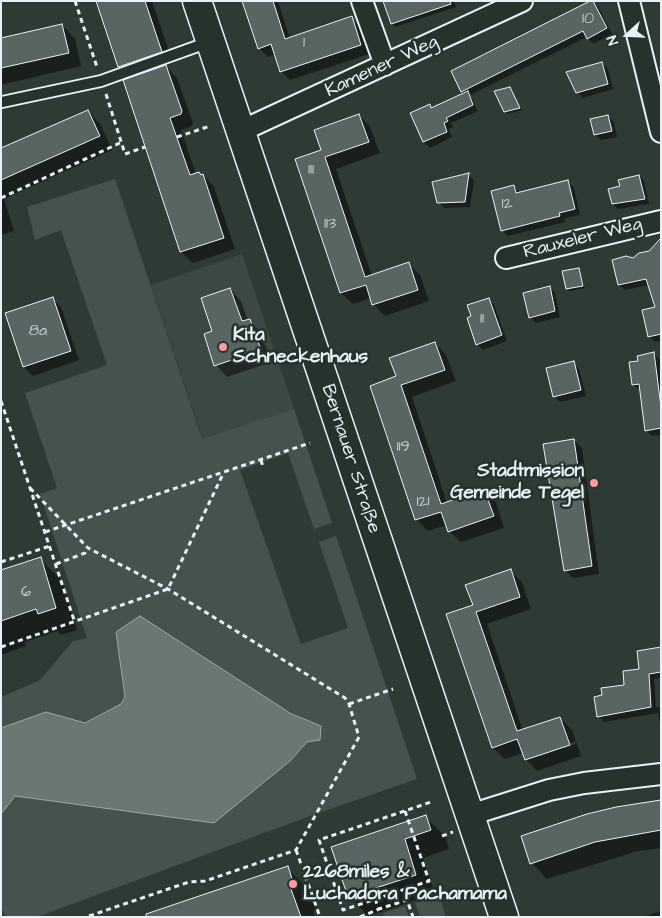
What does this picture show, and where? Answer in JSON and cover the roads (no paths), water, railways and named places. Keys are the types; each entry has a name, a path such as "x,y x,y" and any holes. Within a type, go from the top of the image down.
{"main road":[{"name":"Bernauer Straße","path":"197,1 504,917"}],"street":[{"path":"362,1 385,66"},
{"name":"Kamener Weg","path":"241,131 522,1"},
{"path":"629,1 661,132"},
{"name":"Rauxeler Weg","path":"506,258 661,221"},
{"path":"470,815 549,790 584,783 661,774"}],"lane":[{"path":"2,102 101,81 210,41"}],"place":[{"name":"Kita Schneckenhaus","path":"223,347"},
{"name":"Stadtmission Gemeinde Tegel","path":"594,483"},
{"name":"2268miles & Luchadora Pachamama","path":"293,884"}]}
